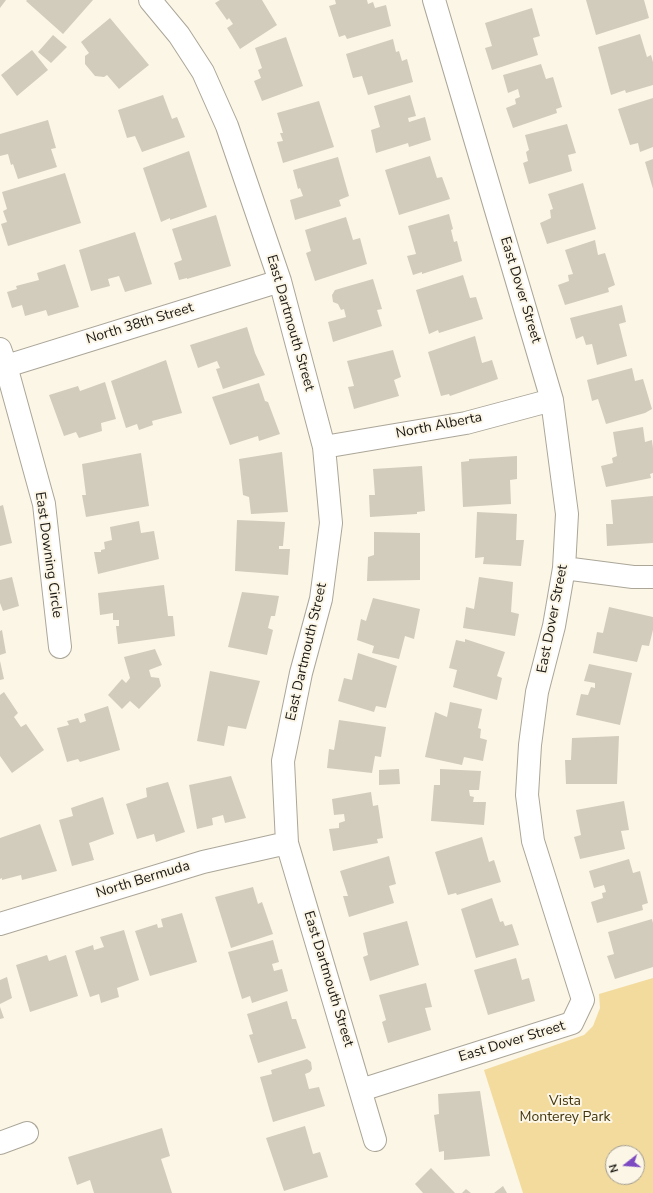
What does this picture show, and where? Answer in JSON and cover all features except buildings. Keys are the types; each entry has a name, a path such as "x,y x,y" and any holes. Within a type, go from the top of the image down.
{"street":[{"name":"East Dartmouth Street","path":"150,0 179,35 203,72 227,126 280,281 324,447 331,523 321,599 301,673 283,762 287,843 376,1140"},
{"name":"East Dover Street","path":"361,1090 572,1023 583,1000 533,841 527,795 530,745 537,692 554,626 564,568 567,514 552,400 434,0"},
{"name":"North 38th Street","path":"2,361 280,281"},
{"name":"East Downing Circle","path":"2,361 44,504 60,647"},
{"name":"North Alberta","path":"324,447 466,423 552,400"},
{"path":"564,568 633,577 653,577"},
{"name":"North Bermuda","path":"0,924 204,862 287,843"},
{"path":"0,1142 27,1133"}],"green space":[{"name":"Vista Monterey Park","path":"653,978 653,1193 523,1193 484,1070 584,1035 593,1026 600,1008 599,994"}]}
